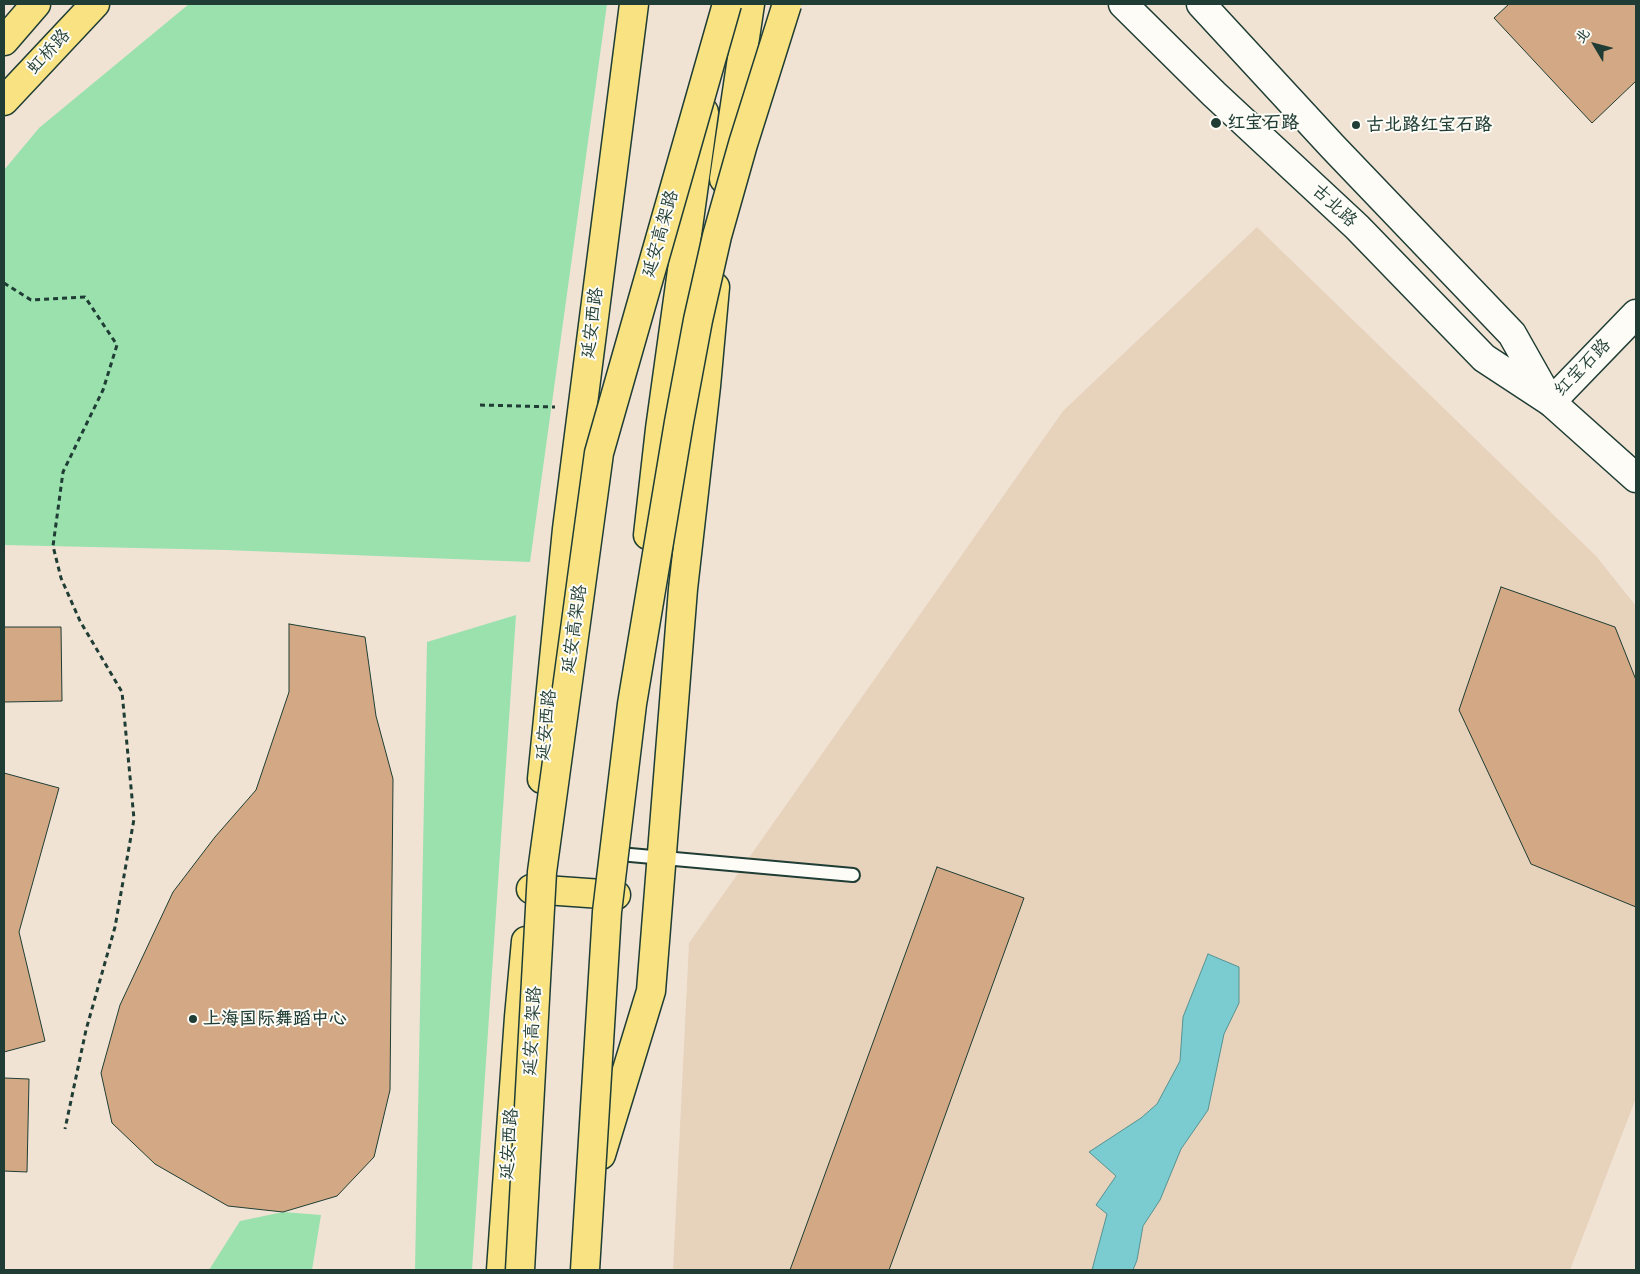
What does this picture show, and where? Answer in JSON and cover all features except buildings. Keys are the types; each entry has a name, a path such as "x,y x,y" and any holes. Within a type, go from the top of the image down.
{"main road":[{"path":"4,41 36,4"},
{"name":"虹桥路","path":"4,101 95,4"},
{"name":"延安西路","path":"501,1270 519,1016 567,529 634,4"},
{"path":"592,1270 632,680 659,439 698,167 718,4"},
{"name":"延安高架路","path":"520,1270 542,872 599,453 727,4"},
{"path":"600,1155 651,991 683,589 706,386 725,170 750,4"},
{"path":"585,1270 607,912 632,704 698,320 743,144 786,4"},
{"name":"古北路","path":"1123,4 1214,94 1357,227 1484,358 1551,402 1636,478"},
{"name":"古北路","path":"1201,4 1333,147 1512,334 1551,402"},
{"name":"红宝石路","path":"1551,402 1636,314"},
{"path":"531,889 616,895"}],"lane":[{"path":"619,854 853,875"}],"path":[{"path":"4,283 31,300 85,297 117,345 103,390 63,472 53,546 61,578 80,621 122,692 134,819 115,927 86,1030 65,1129"},
{"path":"480,405 582,407"}],"shaded area":[{"path":"1257,227 1596,556 1636,606 1636,1098 1570,1270 673,1270 689,943 1063,411"}],"green space":[{"path":"189,4 607,4 530,562 225,550 4,545 4,170 39,128"},
{"path":"516,615 472,1270 415,1270 427,642"},
{"path":"283,1212 321,1215 312,1270 209,1270 240,1221"}],"water":[{"path":"1208,954 1239,967 1239,1003 1224,1034 1208,1110 1181,1149 1160,1200 1143,1226 1137,1260 1133,1270 1092,1270 1107,1214 1096,1205 1116,1176 1089,1152 1141,1118 1157,1104 1180,1061 1183,1017"}],"place":[{"name":"红宝石路","path":"1216,123"},
{"name":"古北路红宝石路","path":"1356,125"},
{"name":"上海国际舞蹈中心","path":"193,1019"}]}
